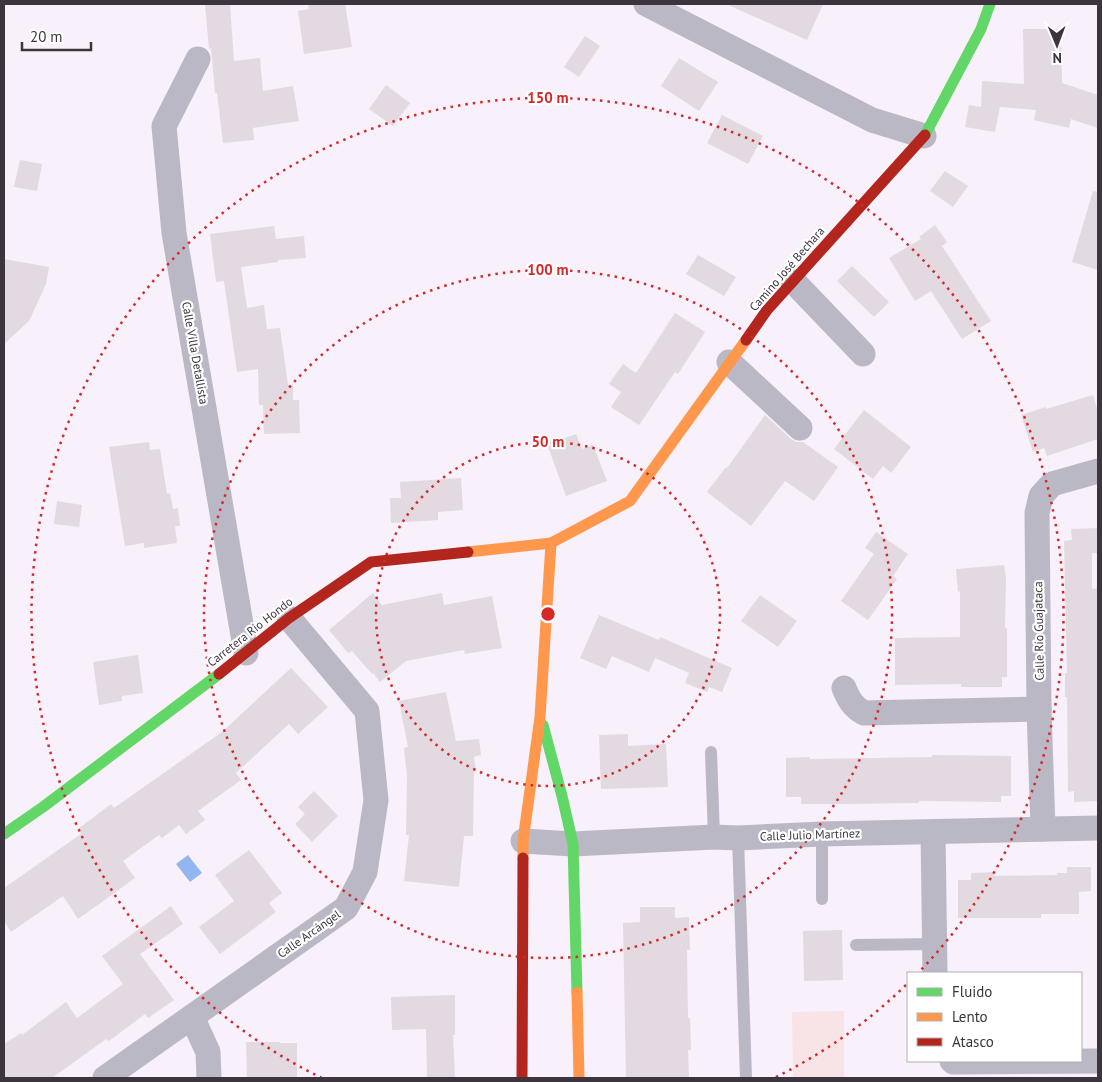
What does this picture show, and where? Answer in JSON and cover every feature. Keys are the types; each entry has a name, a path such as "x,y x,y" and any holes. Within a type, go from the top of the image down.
{"street":[{"path":"646,4 872,120 924,136"},
{"name":"Camino José Bechara","path":"551,543 630,501 767,310 924,136 981,29 990,4"},
{"name":"Calle Villa Detallista","path":"198,59 164,126 174,233 246,653"},
{"path":"793,281 863,354"},
{"path":"729,362 800,428"},
{"name":"Calle Río Guajataca","path":"1043,829 1039,709 1037,512 1041,496 1052,484 1098,471"},
{"path":"522,1078 523,841 540,717 551,543"},
{"name":"Carretera Rio Hondo","path":"4,834 43,807 290,618 371,562 551,543"},
{"name":"Calle Arcángel","path":"105,1078 346,908 365,872 376,800 367,711 290,618"},
{"path":"844,688 855,708 864,713 1039,709"},
{"path":"540,717 573,844 579,1078"},
{"name":"Calle Julio Martínez","path":"523,841 573,844 822,834 1098,828"},
{"path":"933,832 936,972"},
{"path":"192,1017 208,1052 209,1078"},
{"path":"1082,1061 1098,1061"}],"lane":[{"path":"711,752 726,838 746,1078"},
{"path":"822,834 822,899"},
{"path":"856,945 934,944"}],"shaded area":[{"path":"844,1011 844,1078 793,1078 792,1012"}],"water":[{"path":"188,855 202,873 190,882 176,864"}],"building":[{"path":"205,4 230,4 234,61 260,58 263,91 293,86 299,121 253,128 254,140 223,143 217,93 215,93 211,48 209,49"},
{"path":"308,4 345,4 352,47 304,54 298,11 309,9"},
{"path":"726,4 823,4 807,40"},
{"path":"1023,29 1061,29 1062,83 1098,95 1098,128 1071,119 1069,128 1034,120 1036,110 1000,107 995,132 965,127 969,105 981,107 982,81 1024,84"},
{"path":"585,36 600,46 579,77 564,67"},
{"path":"679,58 718,82 699,111 661,86"},
{"path":"386,85 410,103 393,126 369,109"},
{"path":"722,115 763,136 748,164 707,143"},
{"path":"20,160 42,164 37,191 14,187"},
{"path":"945,171 968,186 953,207 930,191"},
{"path":"1093,191 1098,192 1098,270 1072,262"},
{"path":"935,225 947,242 942,246 991,321 962,339 931,291 915,301 889,258 921,239 919,237"},
{"path":"274,226 276,239 304,236 306,258 278,260 278,262 241,267 247,308 264,305 267,329 280,328 288,385 293,385 293,400 299,400 300,433 264,434 263,405 259,405 258,369 237,372 224,281 216,282 210,234"},
{"path":"698,255 736,277 724,296 686,274"},
{"path":"4,259 49,267 46,284 29,321 4,344"},
{"path":"852,266 889,302 874,317 837,281"},
{"path":"675,313 705,332 678,374 675,372 639,425 611,407 621,392 609,384 623,364 636,373"},
{"path":"1093,395 1098,412 1098,439 1047,456 1044,448 1033,452 1021,415"},
{"path":"864,410 911,447 891,473 883,466 873,479 834,449"},
{"path":"765,415 791,439 796,442 803,442 838,467 814,501 785,481 751,526 707,492 727,468"},
{"path":"576,434 582,449 593,445 607,481 566,496 547,444"},
{"path":"149,442 150,450 160,449 167,494 170,493 173,509 178,508 180,526 175,526 177,543 144,548 144,543 125,546 109,447"},
{"path":"461,478 463,510 438,512 438,520 391,523 390,498 401,498 400,482"},
{"path":"57,501 82,505 79,527 54,524"},
{"path":"1098,528 1098,553 1092,553 1092,589 1098,588 1098,801 1074,802 1074,791 1068,792 1064,541 1072,540 1071,529"},
{"path":"876,532 908,554 893,576 897,579 868,620 841,601 874,554 865,548"},
{"path":"1004,565 1006,578 1005,628 1007,628 1007,677 1002,677 1002,687 961,687 961,684 895,685 895,638 960,637 960,591 958,592 956,569"},
{"path":"373,593 382,605 442,593 444,605 492,596 502,648 465,654 464,650 406,661 380,682 352,651 348,653 329,630"},
{"path":"760,595 797,621 778,647 741,621"},
{"path":"599,615 659,640 660,637 732,668 722,692 709,687 707,692 685,683 689,673 655,658 649,672 612,656 606,669 580,658"},
{"path":"138,655 143,693 122,696 122,701 99,705 93,662"},
{"path":"291,668 328,707 298,734 289,724 236,773 241,780 198,811 205,820 186,834 179,825 162,838 159,835 123,861 135,878 78,919 63,896 11,932 4,921 4,888 81,834 78,829 111,804 114,808 222,732"},
{"path":"446,692 456,741 479,739 481,755 474,757 476,771 474,771 473,836 464,836 459,887 404,881 409,835 406,835 407,776 404,748 408,747 399,701"},
{"path":"628,734 628,746 666,744 668,787 601,789 599,735"},
{"path":"932,755 1011,756 1011,796 1001,796 1001,802 919,801 919,803 845,804 801,804 801,797 786,797 786,758 932,757"},
{"path":"314,791 338,816 312,842 295,824 305,814 298,807"},
{"path":"249,850 282,893 269,903 276,912 220,954 199,927 234,901 215,875"},
{"path":"1067,867 1091,867 1091,891 1079,892 1079,914 1041,914 1041,918 958,918 958,880 971,880 971,873 994,872 994,876 1057,875 1057,873 1067,873"},
{"path":"171,906 183,924 140,954 174,1000 148,1018 145,1014 109,1041 106,1039 52,1078 4,1078 4,1044 21,1033 22,1035 66,1002 77,1018 123,984 102,956"},
{"path":"640,907 675,907 675,918 689,917 690,950 687,950 688,1018 690,1018 691,1050 688,1050 689,1078 626,1078 623,923 640,922"},
{"path":"842,930 843,980 804,981 803,931"},
{"path":"455,995 455,1035 453,1035 455,1078 427,1078 426,1029 392,1030 391,997"},
{"path":"246,1042 297,1043 297,1078 247,1078"}],"traffic: fast":[{"path":"925,135 981,29 990,4"},
{"path":"4,834 43,807 219,674"},
{"path":"543,725 573,844 577,992"}],"traffic: slow":[{"path":"468,552 551,543 630,501 746,340"},
{"path":"523,858 523,841 540,717 551,543"},
{"path":"577,992 579,1078"}],"traffic: jam":[{"path":"746,340 767,310 925,135"},
{"path":"219,674 289,618 371,562 468,552"},
{"path":"522,1078 523,858"}]}
